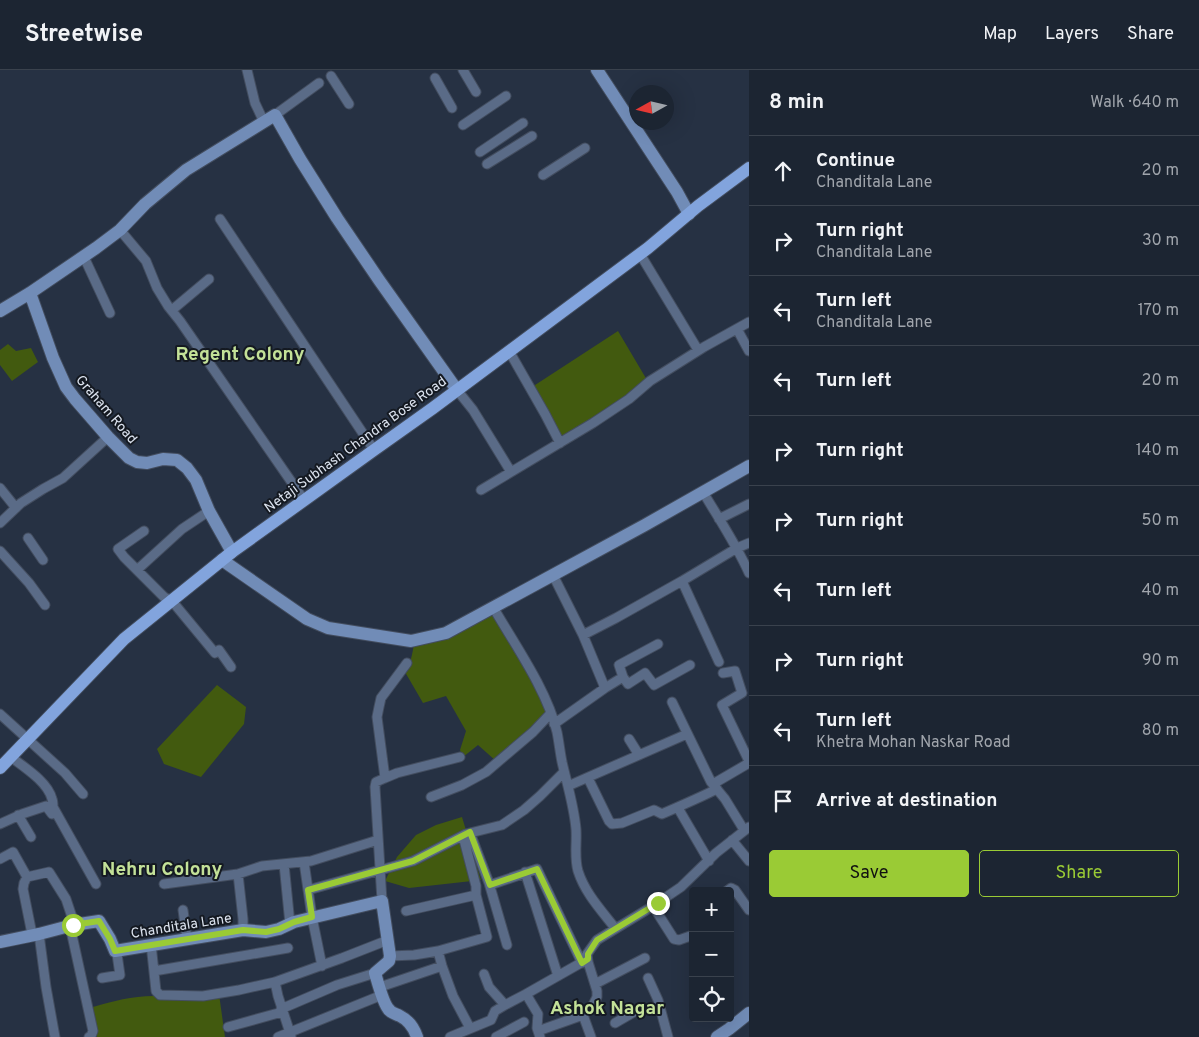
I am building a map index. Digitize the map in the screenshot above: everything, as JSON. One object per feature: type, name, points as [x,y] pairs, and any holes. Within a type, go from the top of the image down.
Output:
[{"type":"main road","name":"Netaji Subhash Chandra Bose Road","points":[[0,768],[124,639],[227,556],[433,408],[640,254],[749,168]]},
{"type":"street","points":[[247,70],[255,103],[270,118],[300,159],[379,280],[473,410],[511,472]]},
{"type":"street","points":[[463,70],[476,92]]},
{"type":"street","points":[[597,70],[677,192],[694,210]]},
{"type":"street","points":[[331,76],[349,104]]},
{"type":"street","points":[[435,78],[452,108]]},
{"type":"street","points":[[0,311],[30,293],[120,230],[145,204],[186,170],[270,118],[319,83]]},
{"type":"street","points":[[463,125],[506,96]]},
{"type":"street","points":[[480,152],[523,122]]},
{"type":"street","points":[[488,164],[532,136]]},
{"type":"street","points":[[543,175],[585,148]]},
{"type":"street","points":[[220,219],[374,450]]},
{"type":"street","points":[[120,230],[146,262],[157,288],[304,500]]},
{"type":"street","points":[[640,254],[698,350]]},
{"type":"street","points":[[84,256],[110,313]]},
{"type":"street","points":[[172,310],[209,279]]},
{"type":"street","name":"Graham Road","points":[[30,293],[53,358],[66,387],[74,399],[108,438],[129,458],[137,462],[163,459],[177,460],[187,468],[196,480],[227,556]]},
{"type":"street","points":[[481,490],[593,423],[622,404],[650,381],[698,350],[749,322]]},
{"type":"street","points":[[736,329],[749,351]]},
{"type":"street","points":[[509,351],[560,443]]},
{"type":"street","points":[[0,523],[21,503],[43,488],[63,478],[108,438]]},
{"type":"street","points":[[227,556],[307,619],[328,628],[411,641],[446,633],[749,466]]},
{"type":"street","points":[[0,488],[16,508]]},
{"type":"street","points":[[703,492],[738,548],[749,573]]},
{"type":"street","points":[[719,519],[749,504]]},
{"type":"street","points":[[137,570],[182,529],[209,511]]},
{"type":"street","points":[[144,531],[118,548],[124,557],[164,597],[172,601],[214,653],[219,650],[231,668]]},
{"type":"street","points":[[28,538],[43,560]]},
{"type":"street","points":[[583,635],[624,614],[749,543]]},
{"type":"street","points":[[0,551],[29,583],[45,605]]},
{"type":"street","points":[[553,575],[583,635],[605,688]]},
{"type":"street","points":[[682,581],[719,662]]},
{"type":"street","points":[[493,607],[537,683],[551,713],[576,830],[575,854],[578,870],[586,888],[614,928]]},
{"type":"street","points":[[658,644],[619,665],[623,677],[628,684],[645,674],[654,685],[690,665]]},
{"type":"street","points":[[385,778],[377,717],[379,707],[381,698],[408,664]]},
{"type":"street","points":[[588,778],[608,821],[612,824],[622,824],[654,810],[662,814],[678,808],[715,787],[749,762],[722,704],[742,693],[735,671],[723,673]]},
{"type":"street","points":[[554,724],[623,677]]},
{"type":"street","points":[[450,1037],[491,1020],[495,1011],[585,961],[597,940],[681,887],[746,829],[715,787],[672,702]]},
{"type":"street","points":[[431,798],[486,772],[533,732],[551,713]]},
{"type":"street","points":[[0,714],[65,773],[83,794]]},
{"type":"street","points":[[568,786],[687,734]]},
{"type":"street","points":[[629,739],[639,755]]},
{"type":"street","points":[[0,824],[18,815],[48,806],[96,886],[53,807],[52,798],[46,787],[34,774],[11,757]]},
{"type":"street","points":[[228,1027],[282,1010],[337,985],[375,973],[389,961],[390,956],[382,901],[374,787],[376,782],[397,773],[460,757]]},
{"type":"street","points":[[308,890],[413,861],[466,834],[502,825],[534,801],[564,772]]},
{"type":"street","points":[[678,808],[709,861]]},
{"type":"street","points":[[18,815],[31,837]]},
{"type":"street","points":[[466,834],[490,885],[507,945]]},
{"type":"street","points":[[390,956],[438,951],[487,937],[476,895],[466,834]]},
{"type":"street","points":[[164,884],[238,874],[262,866],[311,861],[378,840]]},
{"type":"street","points":[[732,840],[749,860]]},
{"type":"street","points":[[1,860],[13,852],[27,877]]},
{"type":"street","points":[[304,862],[322,966]]},
{"type":"street","points":[[284,864],[290,924]]},
{"type":"street","points":[[490,885],[537,869],[585,961],[595,984],[597,996],[593,1005],[583,1015],[539,1034],[538,1014],[526,994]]},
{"type":"street","points":[[27,877],[49,872],[66,899],[93,1032],[89,1037]]},
{"type":"street","points":[[525,872],[558,976]]},
{"type":"street","points":[[238,874],[243,930]]},
{"type":"street","points":[[27,877],[23,889],[35,931],[55,1037]]},
{"type":"street","points":[[734,890],[749,910]]},
{"type":"street","points":[[406,911],[476,895]]},
{"type":"street","name":"Chanditala Lane","points":[[0,942],[71,921],[99,921],[115,951],[243,930],[266,932],[312,917],[382,901]]},
{"type":"street","points":[[653,906],[674,939],[679,940],[689,936]]},
{"type":"street","points":[[183,910],[187,939]]},
{"type":"street","points":[[151,944],[156,991],[160,995],[203,996],[276,982],[388,940]]},
{"type":"street","points":[[154,971],[288,948]]},
{"type":"street","points":[[102,978],[120,975],[115,951]]},
{"type":"street","points":[[438,951],[453,996],[470,1028]]},
{"type":"street","points":[[595,984],[645,958]]},
{"type":"street","points":[[278,1037],[291,1035],[381,991],[442,966]]},
{"type":"street","points":[[375,973],[386,1007],[391,1013],[401,1016],[409,1022],[417,1037]]},
{"type":"street","points":[[484,974],[489,987],[505,1005]]},
{"type":"street","points":[[648,978],[660,1006],[668,1037]]},
{"type":"street","points":[[276,982],[278,996],[291,1035]]},
{"type":"street","points":[[615,1023],[634,1012],[660,1006]]},
{"type":"street","points":[[717,1037],[749,1013]]},
{"type":"street","points":[[583,1015],[591,1037]]},
{"type":"street","points":[[496,1037],[524,1022]]},
{"type":"green space","points":[[618,331],[647,380],[633,395],[561,438],[532,387]]},
{"type":"green space","points":[[8,344],[16,351],[31,348],[38,362],[12,381],[0,365],[0,350]]},
{"type":"green space","points":[[494,607],[535,682],[547,713],[496,761],[478,745],[463,757],[460,750],[466,731],[446,696],[423,703],[405,672],[410,662],[414,644]]},
{"type":"green space","points":[[217,685],[246,707],[244,724],[201,777],[164,764],[157,749]]},
{"type":"green space","points":[[462,817],[481,880],[409,888],[385,881],[397,857],[416,835],[436,825]]},
{"type":"green space","points":[[219,994],[225,1037],[97,1037],[93,1007],[138,997]]},
{"type":"district","name":"Regent Colony","points":[[240,353]]},
{"type":"district","name":"Nehru Colony","points":[[162,868]]},
{"type":"district","name":"Ashok Nagar","points":[[607,1007]]},
{"type":"route","points":[[73,925],[99,921],[115,951],[243,930],[266,932],[279,929],[312,917],[308,890],[413,861],[470,832],[490,885],[537,869],[582,963],[588,959],[588,954],[597,940],[658,903]]}]
